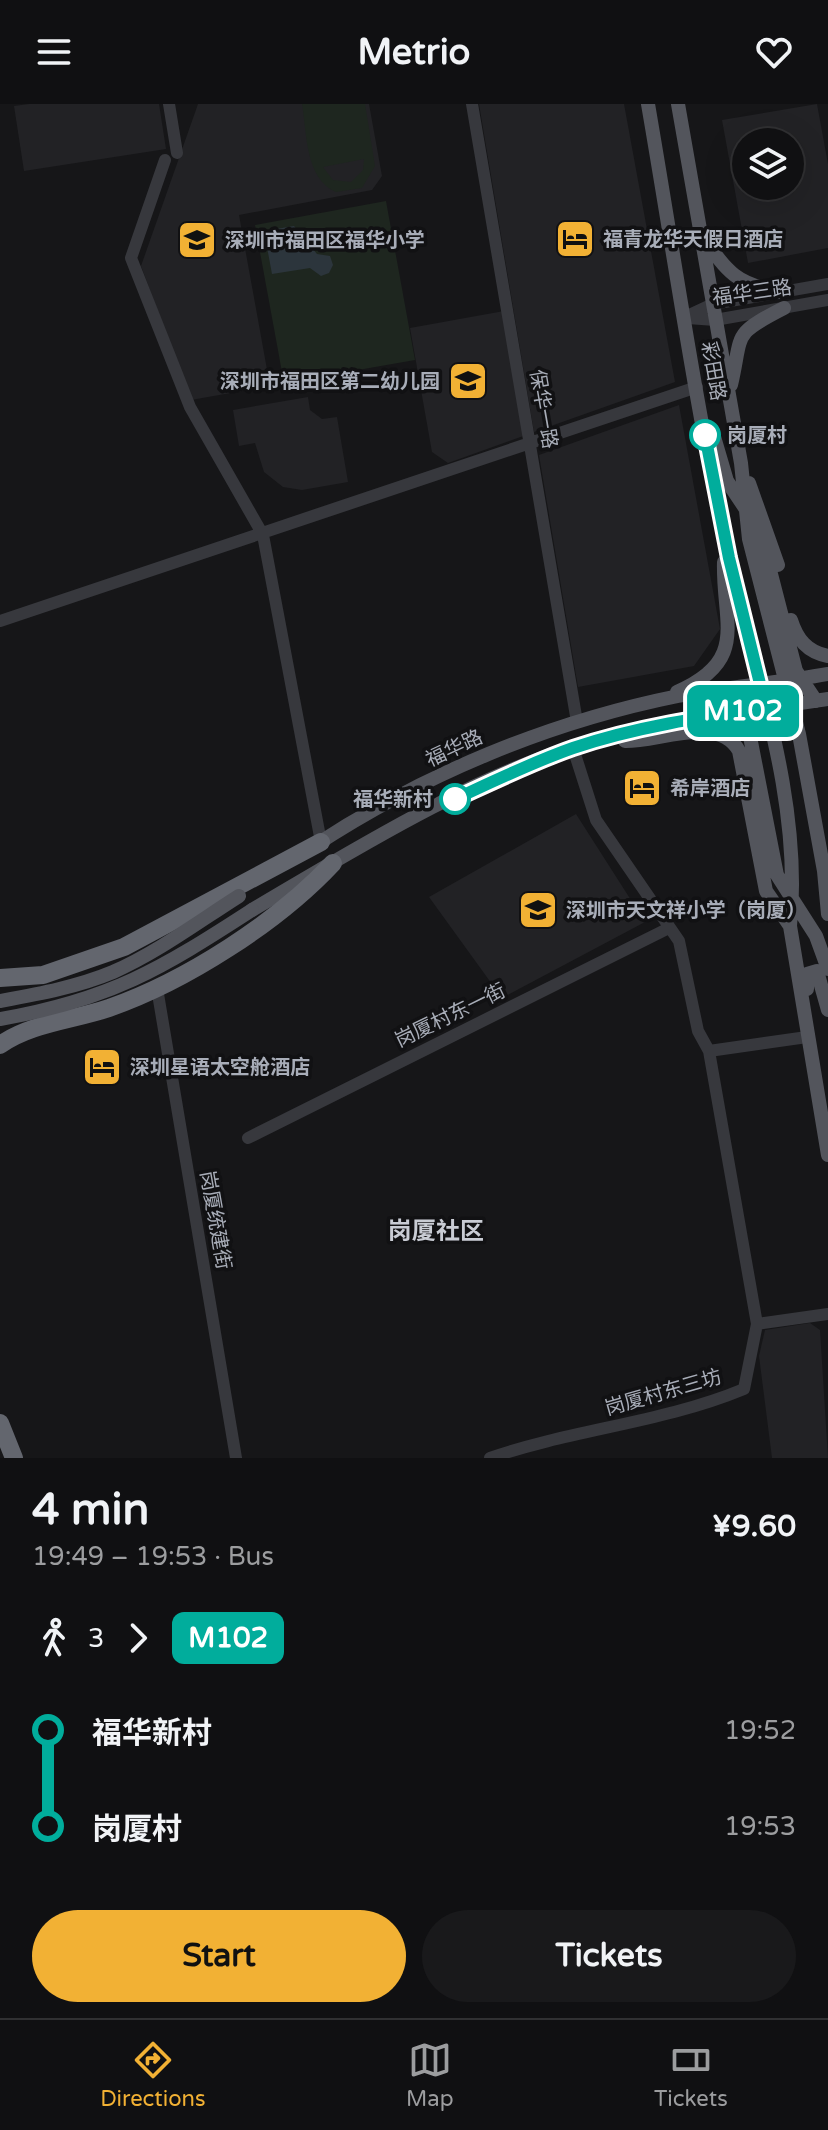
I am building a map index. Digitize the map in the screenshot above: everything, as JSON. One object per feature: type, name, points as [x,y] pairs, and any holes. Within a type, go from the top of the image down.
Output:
[{"type":"highway","points":[[0,978],[28,978],[124,947],[321,842]]},
{"type":"highway","points":[[0,1045],[157,988],[287,906],[333,863]]},
{"type":"highway","points":[[28,978],[11,993],[9,1008],[23,1026],[38,1029]]},
{"type":"highway","points":[[0,1423],[14,1458]]},
{"type":"main road","name":"彩田路","points":[[648,104],[724,537],[766,708],[793,865],[790,926],[828,1155]]},
{"type":"main road","name":"彩田路","points":[[678,104],[761,595],[791,680],[790,704],[824,871],[828,914]]},
{"type":"main road","points":[[701,234],[734,278],[757,288],[780,292]]},
{"type":"main road","points":[[729,397],[740,339],[752,325],[784,308]]},
{"type":"main road","points":[[700,404],[712,429],[727,481],[746,506]]},
{"type":"main road","points":[[741,463],[774,545],[796,635],[812,651],[828,656]]},
{"type":"main road","points":[[656,701],[704,676],[723,653],[730,627],[723,579],[724,537]]},
{"type":"main road","name":"福华路","points":[[0,1001],[76,985],[114,971],[152,952],[321,842],[442,775],[540,732],[656,701],[828,674]]},
{"type":"main road","points":[[791,680],[822,700]]},
{"type":"main road","points":[[719,690],[735,698],[745,711],[777,875],[816,936],[828,969]]},
{"type":"main road","points":[[0,1019],[66,1006],[120,988],[172,962],[333,863],[467,793],[573,748],[745,711],[822,700]]},
{"type":"main road","name":"彩田路","points":[[605,740],[641,741],[705,731],[729,738],[742,758],[766,891],[790,926]]},
{"type":"main road","points":[[804,1008],[806,979],[812,970],[820,974],[828,1010]]},
{"type":"street","points":[[169,104],[177,153]]},
{"type":"street","name":"保华一路","points":[[472,104],[577,722]]},
{"type":"street","points":[[165,160],[131,258],[190,407],[263,535],[321,842]]},
{"type":"street","name":"福华三路","points":[[685,317],[713,304],[828,284]]},
{"type":"street","name":"福华三路","points":[[685,317],[715,320],[828,300]]},
{"type":"street","points":[[0,621],[697,387]]},
{"type":"street","points":[[573,748],[596,820],[679,941],[698,1031],[709,1051],[757,1324],[828,1314]]},
{"type":"street","name":"岗厦村东一街","points":[[248,1138],[669,928]]},
{"type":"street","name":"岗厦统建街","points":[[157,988],[236,1458]]},
{"type":"street","points":[[709,1051],[807,1037]]},
{"type":"street","name":"岗厦村东三坊","points":[[490,1458],[528,1445],[703,1406],[744,1389],[757,1324]]},
{"type":"shaded area","points":[[159,104],[166,149],[24,171],[14,106]]},
{"type":"shaded area","name":"深圳市福田区福华小学","points":[[198,104],[369,104],[382,176],[372,190],[239,215],[270,386],[191,400],[141,266]]},
{"type":"shaded area","points":[[302,104],[365,104],[375,166],[362,188],[336,192],[318,177],[309,154]],"holes":[[[364,159],[363,170],[351,182],[333,180],[323,167]]]},
{"type":"shaded area","points":[[479,104],[624,104],[675,382],[534,432]]},
{"type":"shaded area","points":[[817,104],[828,164],[828,248],[748,263],[737,200],[804,200],[804,128],[732,128],[732,175],[722,120]]},
{"type":"shaded area","points":[[386,201],[415,360],[284,383],[255,225]]},
{"type":"shaded area","points":[[294,226],[317,254],[330,256],[333,265],[329,273],[321,276],[310,268],[272,274],[264,231]]},
{"type":"shaded area","name":"深圳市福田区第二幼儿园","points":[[504,311],[526,435],[448,463],[432,452],[410,328]]},
{"type":"shaded area","points":[[308,397],[310,410],[322,419],[337,417],[348,482],[302,490],[283,487],[264,472],[255,443],[239,446],[233,410]]},
{"type":"shaded area","points":[[679,405],[720,629],[694,666],[578,687],[539,455]]},
{"type":"shaded area","name":"深圳市天文祥小学（岗厦）","points":[[576,814],[645,922],[502,998],[429,897]]},
{"type":"shaded area","points":[[810,1323],[820,1330],[828,1458],[772,1458],[759,1356],[765,1330]]},
{"type":"bus line","name":"M102","points":[[455,799],[530,764],[589,743],[715,714],[766,708],[729,558],[705,435]]},
{"type":"place","name":"福青龙华天假日酒店","points":[[575,239]]},
{"type":"place","name":"深圳市福田区福华小学","points":[[197,240]]},
{"type":"place","name":"深圳市福田区第二幼儿园","points":[[468,381]]},
{"type":"place","name":"岗厦村","points":[[705,435]]},
{"type":"place","name":"希岸酒店","points":[[642,788]]},
{"type":"place","name":"福华新村","points":[[455,799]]},
{"type":"place","name":"深圳市天文祥小学（岗厦）","points":[[538,910]]},
{"type":"place","name":"深圳星语太空舱酒店","points":[[102,1067]]},
{"type":"district","name":"岗厦社区","points":[[436,1231]]}]
